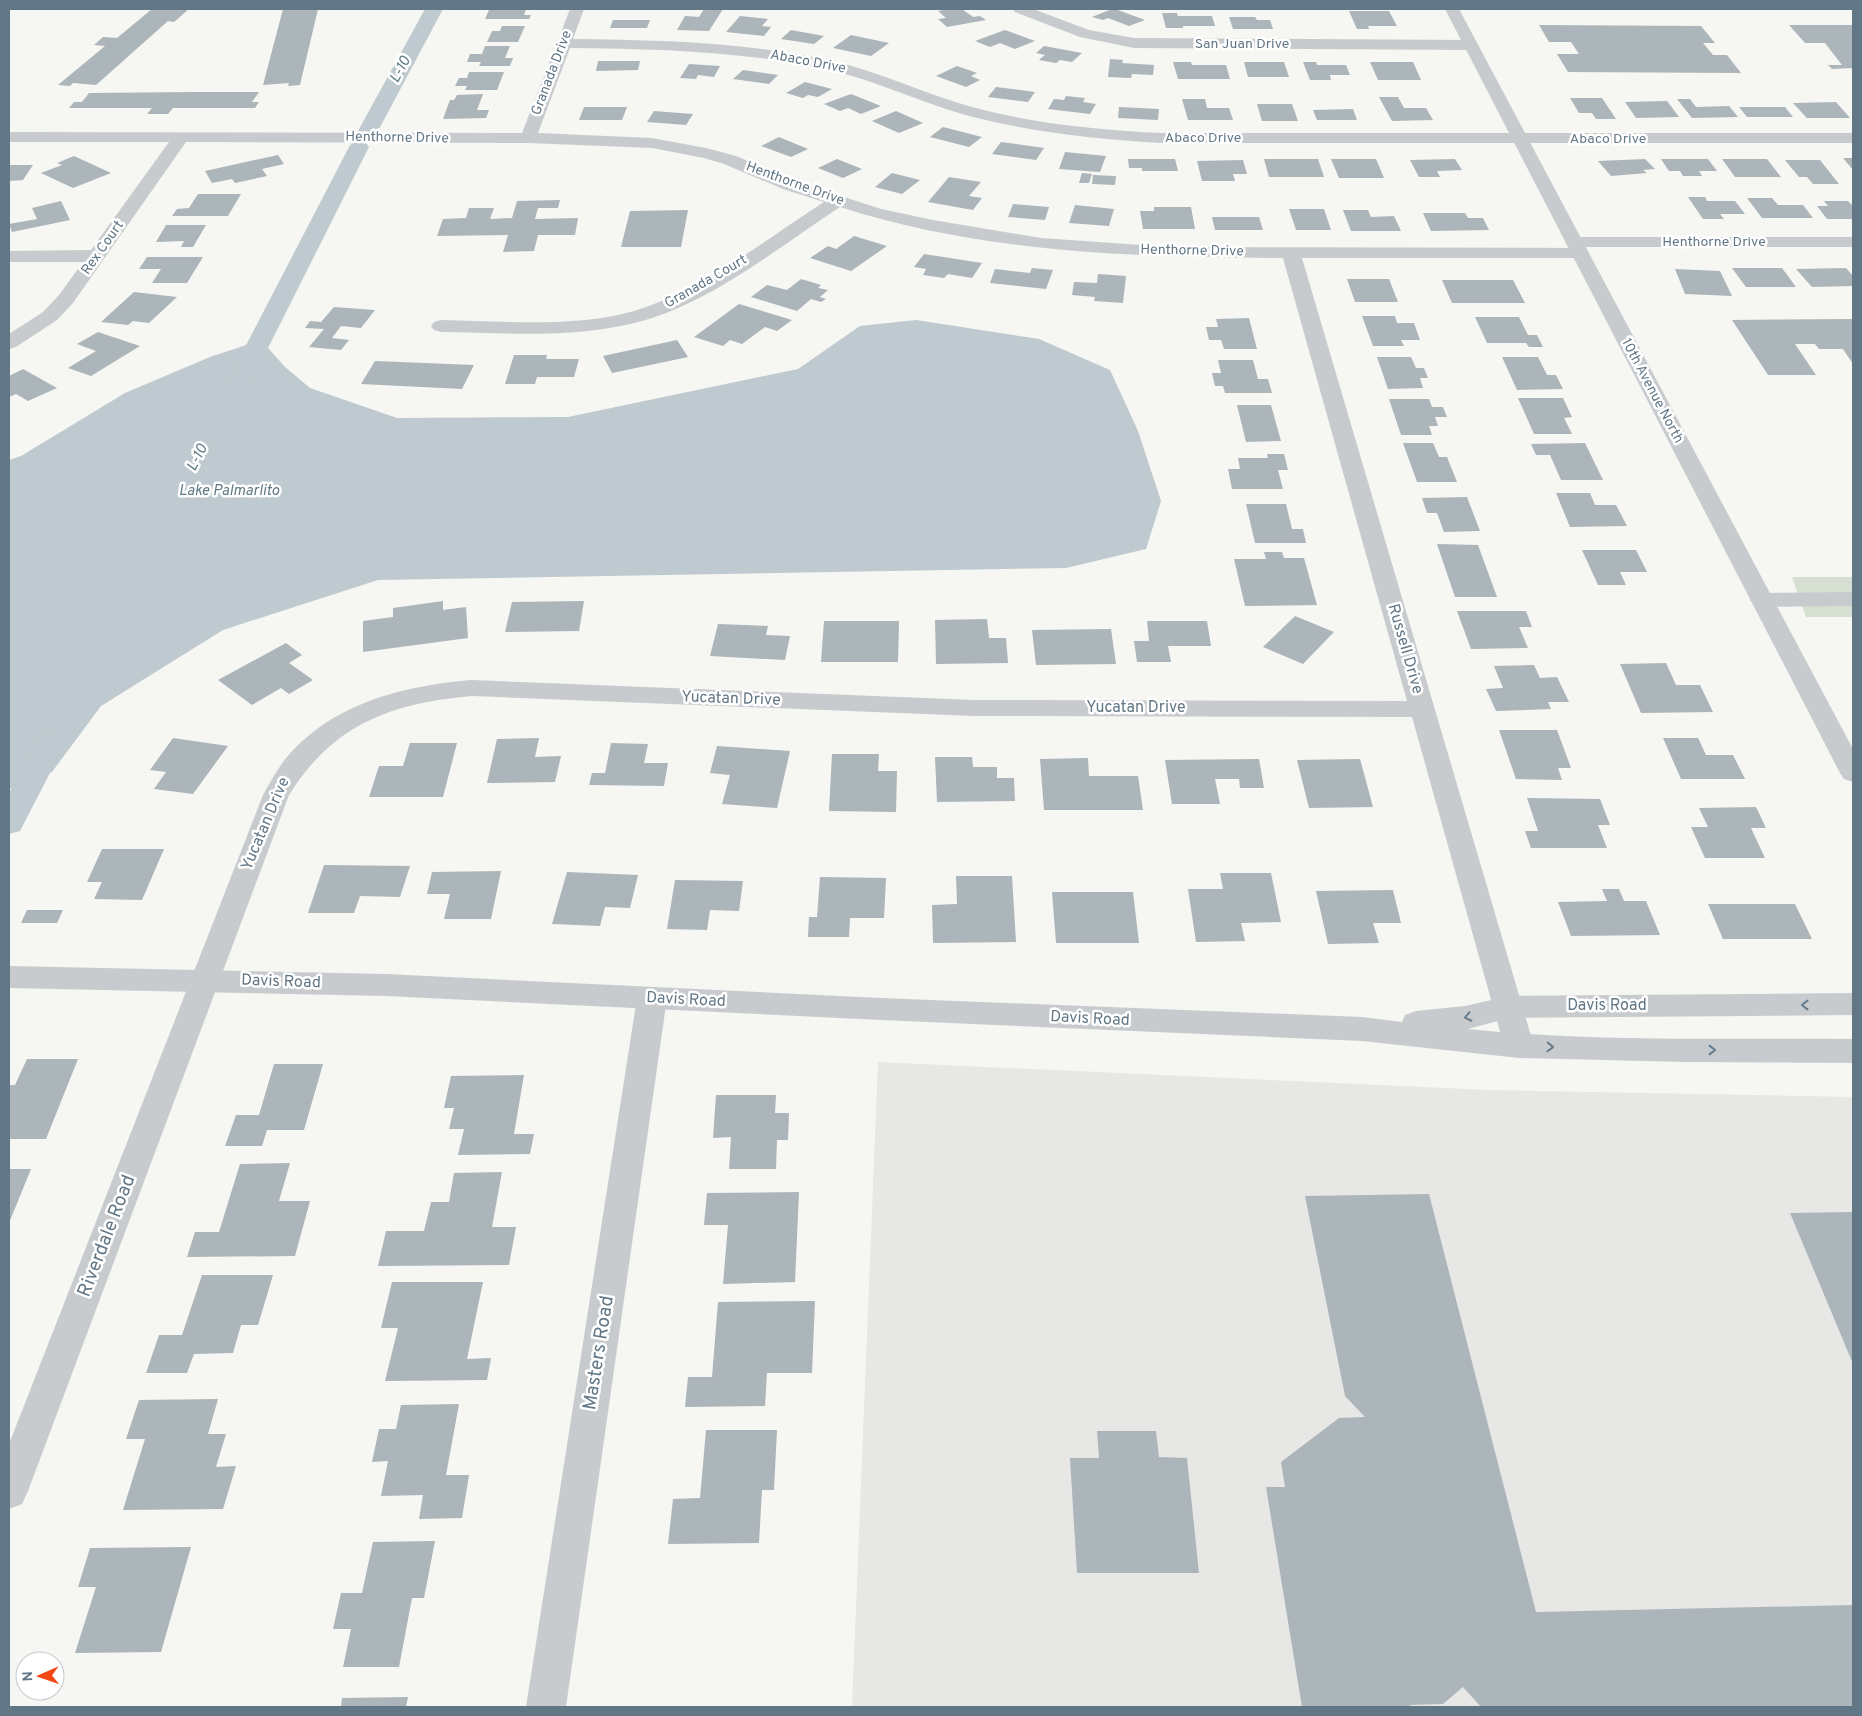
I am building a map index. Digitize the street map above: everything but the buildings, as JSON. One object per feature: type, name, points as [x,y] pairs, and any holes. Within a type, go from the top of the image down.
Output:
[{"type":"street","name":"Granada Drive","points":[[528,138],[577,9]]},
{"type":"street","name":"San Juan Drive","points":[[1020,9],[1085,34],[1134,43],[1469,45]]},
{"type":"street","name":"10th Avenue North","points":[[1452,9],[1469,45],[1853,773]]},
{"type":"street","name":"Abaco Drive","points":[[563,44],[682,45],[765,53],[807,60],[860,73],[965,109],[1003,119],[1100,134],[1163,138],[1853,138]]},
{"type":"street","name":"Henthorne Drive","points":[[9,137],[528,138],[622,141],[680,147],[730,160],[789,185],[837,201],[933,225],[1041,243],[1170,252],[1577,248],[1853,242]]},
{"type":"street","name":"Rex Court","points":[[9,343],[50,316],[66,299],[181,137]]},
{"type":"street","name":"Granada Court","points":[[441,326],[557,325],[599,322],[634,316],[658,309],[713,280],[837,201]]},
{"type":"street","name":"Russell Drive","points":[[1291,252],[1519,1046]]},
{"type":"street","points":[[9,256],[98,256]]},
{"type":"street","points":[[1762,600],[1853,599]]},
{"type":"street","name":"Yucatan Drive","points":[[205,980],[276,795],[293,765],[319,739],[335,728],[371,709],[410,696],[452,689],[472,688],[974,708],[1423,708]]},
{"type":"street","name":"Davis Road","points":[[9,977],[386,985],[1212,1024],[1362,1029],[1519,1046],[1684,1050],[1853,1051]]},
{"type":"street","name":"Riverdale Road","points":[[9,1492],[205,980]]},
{"type":"street","name":"Masters Road","points":[[546,1707],[652,998]]},
{"type":"street","name":"Davis Road","points":[[1362,1029],[1465,1018],[1509,1007],[1853,1004]]},
{"type":"shaded area","points":[[1792,577],[1853,577],[1853,617],[1806,617]]},
{"type":"shaded area","points":[[878,1062],[1489,1090],[1853,1097],[1853,1707],[852,1707]]},
{"type":"water","name":"Lake Palmarlito","points":[[916,320],[1039,339],[1110,370],[1138,431],[1161,501],[1146,549],[1066,568],[378,580],[223,630],[101,706],[52,772],[9,789],[9,460],[21,456],[125,393],[210,357],[261,340],[285,367],[310,388],[397,418],[568,417],[798,369],[860,326]]},
{"type":"waterway","name":"L-10","points":[[368,131],[434,9]]},
{"type":"waterway","name":"L-10","points":[[240,380],[359,147]]},
{"type":"waterway","name":"L-10","points":[[9,823],[51,742]]}]
